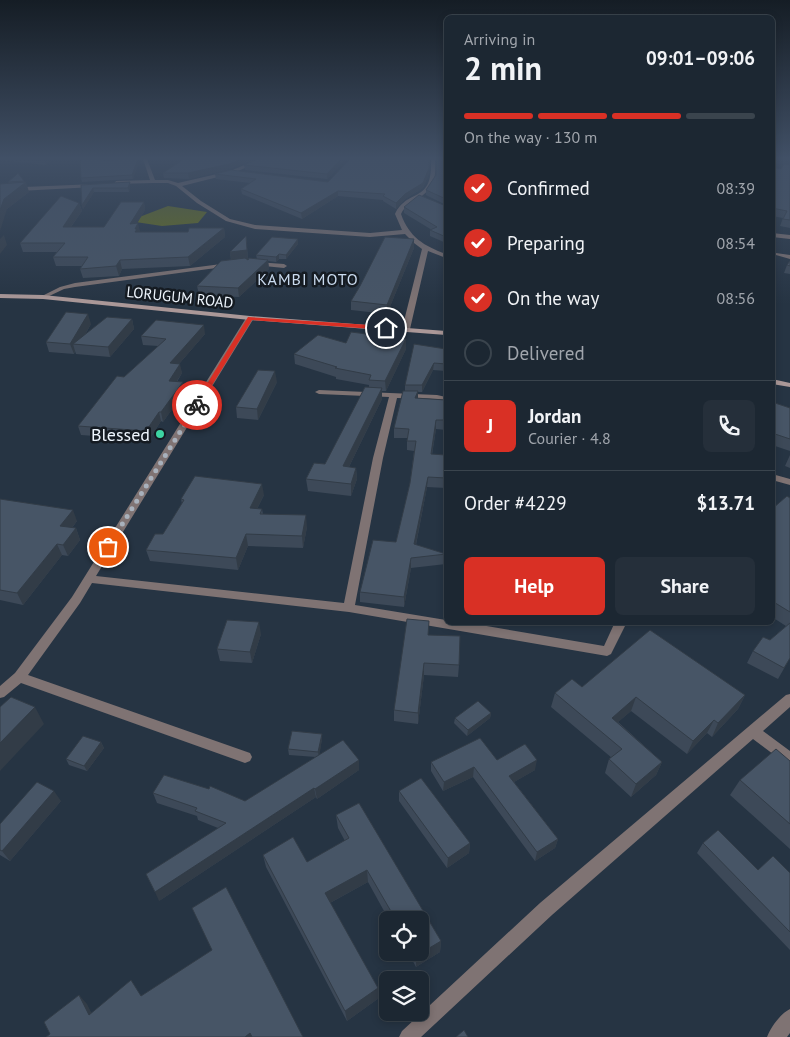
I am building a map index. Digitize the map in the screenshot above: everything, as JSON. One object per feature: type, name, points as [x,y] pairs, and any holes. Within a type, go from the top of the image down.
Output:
[{"type":"main road","name":"LORUGUM ROAD","points":[[0,296],[43,298],[250,318],[444,333]]},
{"type":"main road","points":[[775,381],[790,385]]},
{"type":"street","points":[[208,207],[228,220],[279,230],[370,235],[404,232]]},
{"type":"street","points":[[403,207],[398,211],[404,232],[425,249],[444,255]]},
{"type":"street","points":[[775,236],[790,238]]},
{"type":"street","points":[[406,329],[425,249]]},
{"type":"street","points":[[778,254],[790,257]]},
{"type":"street","points":[[246,263],[284,266]]},
{"type":"street","points":[[43,298],[62,288],[75,285],[238,264]]},
{"type":"street","points":[[0,693],[19,676],[76,600],[250,318]]},
{"type":"street","points":[[319,392],[444,399]]},
{"type":"street","points":[[349,608],[378,458],[394,395]]},
{"type":"street","points":[[775,478],[790,482]]},
{"type":"street","points":[[89,579],[349,608],[444,624]]},
{"type":"street","points":[[451,625],[607,651],[620,625]]},
{"type":"street","points":[[19,676],[245,757]]},
{"type":"street","points":[[408,1037],[546,909],[790,699]]},
{"type":"street","points":[[753,731],[790,759]]},
{"type":"street","points":[[776,1037],[790,1018]]},
{"type":"green space","points":[[164,207],[207,212],[198,223],[162,226],[129,221]]},
{"type":"building","points":[[51,207],[76,207],[63,227],[104,227],[117,207],[141,207],[130,224],[138,223],[135,232],[188,232],[189,228],[224,228],[188,257],[120,260],[116,266],[80,269],[88,257],[53,257],[65,243],[20,243]]},
{"type":"building","points":[[287,207],[310,207],[301,213]]},
{"type":"building","points":[[405,207],[444,207],[444,236],[430,230],[437,227]]},
{"type":"building","points":[[775,207],[790,207],[790,220],[783,219],[787,211]]},
{"type":"building","points":[[246,236],[247,250],[230,252]]},
{"type":"building","points":[[272,237],[298,239],[286,255],[279,254],[276,257],[256,255]]},
{"type":"building","points":[[385,237],[414,239],[387,305],[351,301],[360,286]]},
{"type":"building","points":[[245,258],[248,260],[249,258],[268,260],[238,288],[197,286],[221,261]]},
{"type":"building","points":[[66,312],[88,314],[70,344],[46,342]]},
{"type":"building","points":[[107,317],[132,319],[108,347],[73,344]]},
{"type":"building","points":[[156,320],[204,325],[170,363],[180,364],[169,381],[183,382],[161,412],[159,412],[146,431],[78,426],[117,376],[124,377],[166,339],[141,336]]},
{"type":"building","points":[[351,332],[406,339],[385,381],[369,380],[371,375],[335,368],[337,367],[294,354],[318,335],[346,343]]},
{"type":"building","points":[[414,344],[444,349],[444,364],[434,363],[422,385],[405,385]]},
{"type":"building","points":[[258,370],[275,371],[257,409],[236,407]]},
{"type":"building","points":[[365,387],[382,388],[343,466],[356,468],[351,484],[306,479],[314,463],[325,464]]},
{"type":"building","points":[[403,391],[418,391],[415,398],[444,400],[444,420],[436,420],[431,454],[444,455],[444,478],[428,477],[414,544],[444,554],[411,558],[404,597],[360,592],[373,540],[396,542],[410,483],[416,441],[407,441],[409,429],[394,428]]},
{"type":"building","points":[[775,403],[790,408],[790,439],[775,434]]},
{"type":"building","points":[[195,476],[262,484],[250,508],[262,509],[260,514],[306,515],[302,536],[246,534],[236,558],[146,550],[155,534],[163,534],[184,500],[181,499]]},
{"type":"building","points":[[787,496],[790,498],[790,612],[775,603],[775,506]]},
{"type":"building","points":[[0,499],[73,510],[60,526],[76,528],[63,545],[57,544],[17,593],[0,590]]},
{"type":"building","points":[[407,619],[429,621],[428,635],[460,636],[459,665],[424,663],[418,713],[394,710]]},
{"type":"building","points":[[227,620],[259,622],[250,652],[217,649]]},
{"type":"building","points":[[790,623],[790,658],[784,668],[753,651],[763,637],[770,640]]},
{"type":"building","points":[[650,630],[745,695],[718,723],[714,720],[693,741],[636,697],[612,718],[662,762],[636,784],[609,759],[622,749],[555,693],[572,679],[582,687]]},
{"type":"building","points":[[11,697],[35,707],[0,743],[0,707]]},
{"type":"building","points":[[478,701],[491,713],[468,730],[455,718]]},
{"type":"building","points":[[292,731],[322,734],[318,752],[288,749]]},
{"type":"building","points":[[83,736],[101,742],[84,766],[66,759]]},
{"type":"building","points":[[480,738],[497,760],[525,744],[537,760],[509,776],[558,839],[537,852],[474,767],[444,782],[431,762]]},
{"type":"building","points":[[343,740],[359,760],[155,892],[146,874],[226,823],[195,811],[197,808],[153,793],[164,775],[209,789],[210,786],[245,801]]},
{"type":"building","points":[[776,749],[790,761],[790,824],[740,780]]},
{"type":"building","points":[[421,778],[470,843],[448,858],[399,791]]},
{"type":"building","points":[[37,782],[54,791],[2,851],[0,850],[0,824]]},
{"type":"building","points":[[359,803],[423,911],[391,911],[367,870],[325,893],[378,988],[345,1011],[263,855],[293,837],[307,862],[349,838],[336,815]]},
{"type":"building","points":[[718,830],[758,870],[773,856],[790,873],[790,932],[703,843]]},
{"type":"building","points":[[226,887],[303,1037],[252,1037],[250,1033],[245,1037],[46,1037],[50,1034],[44,1022],[79,995],[89,1015],[131,980],[141,996],[212,950],[192,908]]},
{"type":"building","points":[[429,921],[441,941],[429,948]]},
{"type":"building","points":[[464,1030],[468,1037],[456,1037]]},
{"type":"way so far","points":[[108,547],[197,405]]},
{"type":"place","name":"Blessed","points":[[160,434]]},
{"type":"district","name":"KAMBI MOTO","points":[[308,279]]},
{"type":"route","points":[[197,405],[250,318],[386,328]]}]
